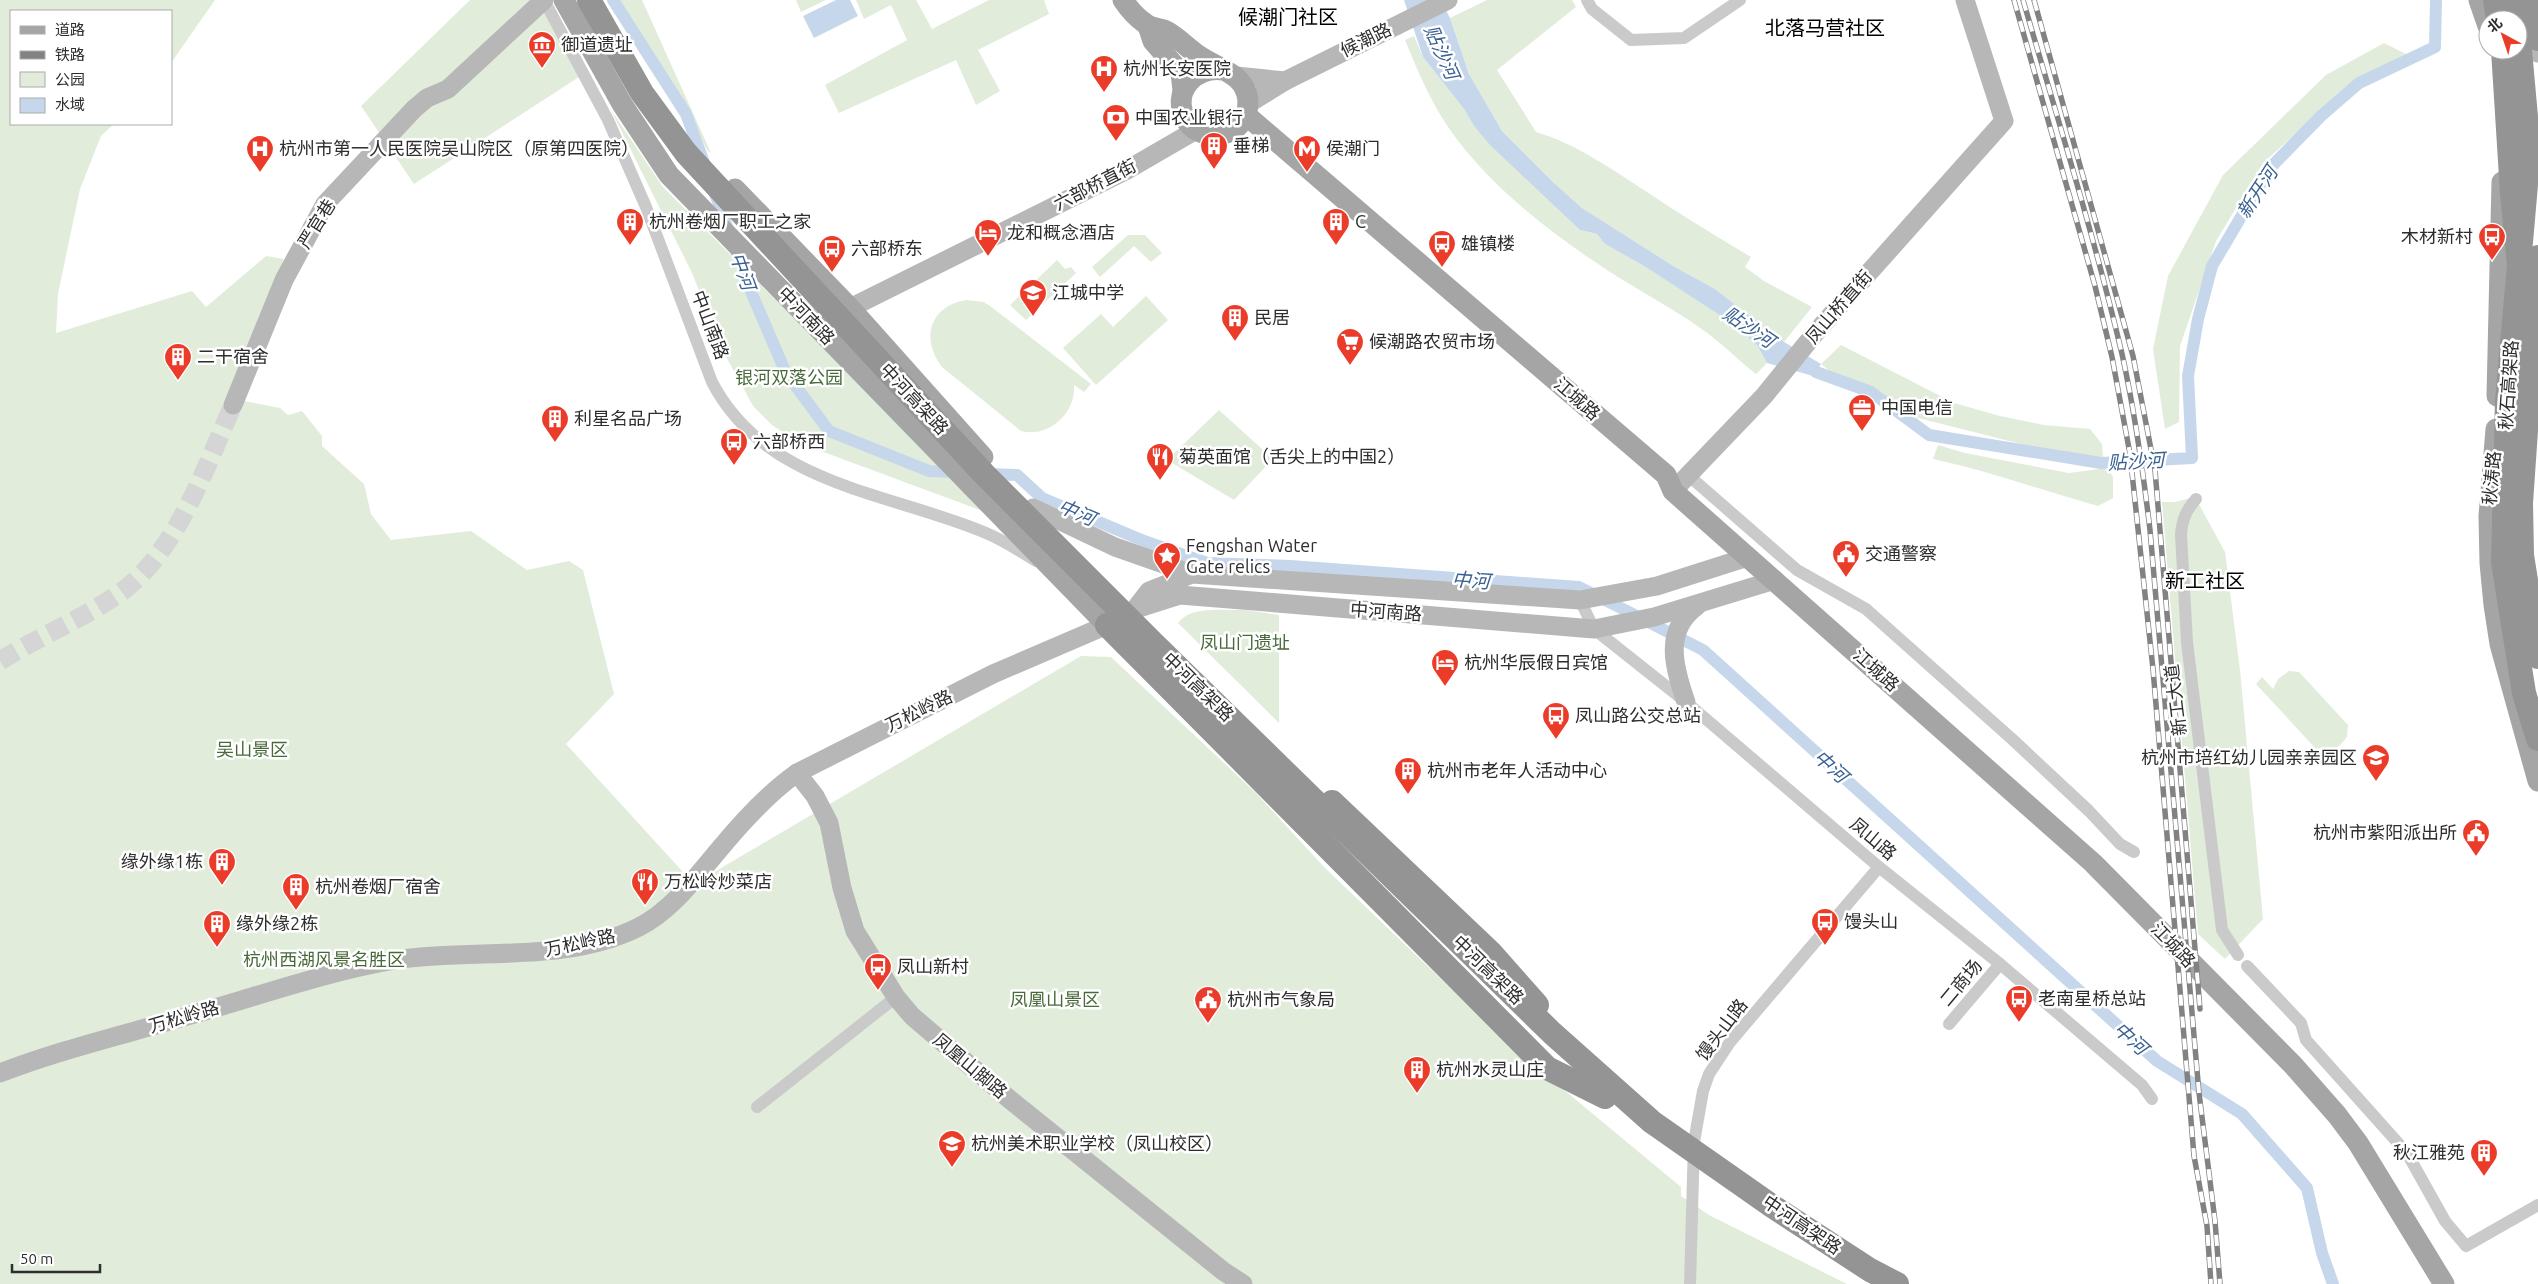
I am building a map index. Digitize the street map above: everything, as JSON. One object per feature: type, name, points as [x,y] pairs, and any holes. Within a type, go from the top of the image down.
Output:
[{"type":"highway","name":"中河高架路","points":[[574,0],[630,99],[676,167],[867,367],[1146,648],[1554,1053],[1643,1130],[1732,1197],[1866,1284]]},
{"type":"highway","name":"中河高架路","points":[[589,0],[642,94],[686,153],[984,474],[1174,664],[1552,1033],[1652,1122],[1772,1206],[1870,1270],[1897,1284]]},
{"type":"highway","points":[[2532,0],[2538,38]]},
{"type":"highway","points":[[2504,60],[2512,193],[2528,261]]},
{"type":"highway","name":"秋石高架路","points":[[2521,60],[2529,150],[2528,261],[2521,503],[2522,555],[2538,658]]},
{"type":"highway","name":"秋石高架路","points":[[2528,261],[2507,400],[2503,562],[2524,693],[2538,739]]},
{"type":"highway","points":[[2538,392],[2532,462],[2532,514],[2538,572]]},
{"type":"highway","points":[[1135,609],[1490,953],[1571,1042],[1585,1062]]},
{"type":"highway","points":[[1107,625],[1547,1068],[1605,1097]]},
{"type":"main road","name":"中河南路","points":[[549,0],[669,175],[1107,625]]},
{"type":"main road","name":"中河南路","points":[[598,0],[648,88],[690,142],[854,306],[998,473],[1135,609]]},
{"type":"main road","points":[[1122,0],[1148,26],[1154,41],[1181,73],[1183,112],[1188,122],[1196,130],[1212,135],[1229,132],[1239,125],[1247,110]]},
{"type":"main road","points":[[1148,26],[1165,31],[1200,57],[1230,73]]},
{"type":"main road","name":"秋涛路","points":[[2497,60],[2504,99],[2497,425],[2489,516],[2490,562],[2500,644],[2538,781]]},
{"type":"main road","points":[[1183,90],[1195,75],[1204,70],[1230,73]]},
{"type":"main road","name":"江城路","points":[[1230,73],[1247,93],[1247,110],[1666,475],[1673,491],[2093,863],[2293,1065],[2332,1109],[2358,1143],[2444,1284]]},
{"type":"street","name":"严官巷","points":[[233,405],[284,280],[325,204],[414,109],[427,98],[448,89],[549,0]]},
{"type":"street","name":"中山南路","points":[[549,0],[608,120],[646,207],[712,382],[720,397],[742,426],[774,453],[797,464],[883,500],[986,533],[1055,571]]},
{"type":"street","name":"候潮路","points":[[1247,110],[1285,80],[1448,0]]},
{"type":"street","points":[[1587,0],[1592,9],[1631,40],[1684,38],[1740,0]]},
{"type":"street","name":"凤山桥直街","points":[[1673,491],[1764,396],[1804,346],[2004,121],[1964,0]]},
{"type":"street","points":[[1230,73],[1285,80]]},
{"type":"street","name":"六部桥直街","points":[[854,306],[1127,170],[1196,130]]},
{"type":"street","points":[[1688,474],[1797,570],[1872,614],[2012,739],[2089,811],[2120,844],[2134,852]]},
{"type":"street","name":"新工大道","points":[[2196,499],[2188,508],[2182,521],[2180,535],[2187,642],[2222,930],[2238,955]]},
{"type":"street","name":"中河南路","points":[[1033,508],[1115,547],[1192,574],[1584,599],[1657,586],[1748,557]]},
{"type":"street","points":[[1135,609],[1149,592],[1192,574]]},
{"type":"street","name":"中河南路","points":[[1135,609],[1180,595],[1594,629],[1654,618],[1775,580]]},
{"type":"street","name":"凤山路","points":[[1584,599],[1594,629],[1686,702],[1879,867],[2000,964],[2142,1085],[2152,1099]]},
{"type":"street","points":[[1686,702],[1676,673],[1675,648],[1677,627],[1686,614],[1702,602]]},
{"type":"street","name":"万松岭路","points":[[0,1073],[306,980],[363,966],[425,956],[558,950],[593,944],[619,936],[640,926],[672,903],[770,795],[797,773],[993,674],[1107,625],[1135,609]]},
{"type":"street","name":"凤凰山脚路","points":[[797,773],[815,796],[830,823],[842,888],[855,931],[896,997],[915,1020],[1008,1098],[1223,1271],[1243,1284]]},
{"type":"street","name":"馒头山路","points":[[1690,1284],[1694,1142],[1703,1091],[1709,1074],[1730,1042],[1879,867]]},
{"type":"street","name":"二商场","points":[[1949,1024],[2000,964]]},
{"type":"street","points":[[2247,966],[2301,1023],[2306,1040],[2407,1153],[2444,1221],[2466,1246],[2538,1205]]},
{"type":"street","points":[[758,1107],[896,997]]},
{"type":"green space","name":"凤凰山景区","points":[[0,0],[215,0],[172,62],[172,10],[10,10],[10,125],[113,125],[101,136],[80,189],[58,294],[56,333],[192,291],[206,307],[266,256],[284,259],[244,401],[280,408],[288,415],[302,411],[322,436],[322,446],[364,484],[371,514],[391,540],[471,531],[527,570],[569,561],[583,570],[614,694],[566,744],[694,884],[1081,656],[1111,657],[1256,793],[1325,868],[1511,1046],[1681,1187],[1681,1196],[1709,1215],[1847,1284],[0,1284]]},
{"type":"green space","points":[[470,0],[545,0],[582,75],[414,184],[361,106]]},
{"type":"green space","points":[[618,0],[642,0],[711,153],[707,150],[673,83]]},
{"type":"green space","points":[[796,0],[826,0],[801,12]]},
{"type":"green space","points":[[856,0],[916,0],[932,29],[989,0],[1044,0],[1049,14],[978,50],[1000,91],[976,105],[956,60],[839,113],[825,85],[907,40],[891,5],[864,19]]},
{"type":"green space","points":[[1487,0],[1572,0],[1576,7],[1497,70],[1536,132],[1580,150],[1751,257],[1745,267],[1764,281],[1812,307],[1784,342],[1715,289],[1675,267],[1582,208],[1502,131],[1469,74],[1450,18]]},
{"type":"green space","points":[[1414,36],[1423,57],[1464,109],[1474,126],[1580,230],[1597,234],[1605,244],[1644,266],[1724,318],[1757,345],[1767,363],[1756,374],[1710,335],[1586,256],[1545,226],[1506,193],[1471,157],[1440,115],[1421,78],[1405,40]]},
{"type":"green space","points":[[2384,43],[2406,54],[2353,82],[2263,163],[2216,241],[2180,346],[2179,422],[2165,429],[2153,349],[2168,276],[2223,175],[2326,75]]},
{"type":"green space","name":"银河双落公园","points":[[611,110],[663,187],[988,513],[802,444],[772,425],[753,406],[724,353],[692,273]]},
{"type":"green space","points":[[1128,235],[1145,235],[1162,253],[1151,262],[1134,246],[1100,277],[1092,267]]},
{"type":"green space","points":[[1057,260],[1065,269],[1071,267],[1076,273],[1026,320],[1010,305]]},
{"type":"green space","points":[[1146,296],[1168,320],[1096,385],[1063,348],[1101,314],[1113,327]]},
{"type":"green space","points":[[967,300],[984,302],[1091,384],[1084,392],[1074,385],[1070,405],[1058,422],[1041,431],[1021,431],[942,367],[931,345],[932,325],[944,309],[954,303]]},
{"type":"green space","points":[[1841,345],[1954,403],[2000,416],[2044,425],[2090,429],[2102,444],[2103,459],[2033,447],[1914,417],[1871,388],[1835,375],[1821,364]]},
{"type":"green space","points":[[1219,410],[1273,459],[1234,500],[1167,460]]},
{"type":"green space","points":[[1938,445],[1965,453],[2069,473],[2107,468],[2113,477],[2113,498],[2098,506],[1975,469],[1933,459]]},
{"type":"green space","points":[[2195,497],[2225,552],[2240,670],[2263,919],[2225,959],[2198,934],[2162,502],[2175,502]]},
{"type":"green space","name":"凤山门遗址","points":[[1245,610],[1279,615],[1279,723],[1178,623],[1184,617],[1200,611]]},
{"type":"green space","points":[[2289,671],[2299,672],[2348,725],[2347,737],[2331,752],[2318,751],[2256,684],[2262,677],[2273,689],[2278,679]]},
{"type":"water","points":[[836,0],[850,0],[858,16],[814,38],[803,16]]},
{"type":"water","name":"贴沙河","points":[[1404,0],[1441,0],[1450,18],[1469,74],[1502,131],[1553,182],[1582,208],[1675,267],[1715,289],[1784,342],[1821,364],[1813,376],[1767,363],[1757,345],[1724,318],[1644,266],[1605,244],[1597,234],[1580,230],[1490,145],[1474,126],[1464,109],[1423,57]]},
{"type":"waterway","name":"中河","points":[[613,0],[686,114],[705,165]]},
{"type":"waterway","name":"新开河","points":[[1803,362],[1816,372],[1871,392],[1929,435],[2101,463],[2192,458],[2188,376],[2198,319],[2212,266],[2270,168],[2321,116],[2359,83],[2435,47],[2436,0]]},
{"type":"waterway","name":"中河","points":[[714,191],[752,294],[786,373],[829,431],[929,471],[958,472]]},
{"type":"waterway","name":"中河","points":[[986,474],[1017,475],[1042,498],[1144,541],[1207,563],[1290,566],[1579,587],[1703,650],[2157,1061],[2242,1114],[2307,1188],[2322,1253],[2333,1284]]},
{"type":"tunnel","points":[[0,661],[103,604],[138,578],[156,557],[187,509],[233,405]]},
{"type":"railway","points":[[2014,0],[2095,286],[2112,357],[2130,454],[2153,669],[2194,1156],[2207,1226],[2211,1284]]},
{"type":"railway","points":[[2023,0],[2100,265],[2122,354],[2138,442],[2150,530],[2199,1093],[2215,1221],[2220,1284]]},
{"type":"railway","points":[[2034,0],[2133,356],[2155,470],[2200,1009]]},
{"type":"place","name":"御道遗址","points":[[542,69]]},
{"type":"place","name":"杭州长安医院","points":[[1104,93]]},
{"type":"place","name":"中国农业银行","points":[[1116,142]]},
{"type":"place","name":"垂梯","points":[[1214,170]]},
{"type":"place","name":"杭州市第一人民医院吴山院区（原第四医院）","points":[[260,173]]},
{"type":"place","name":"侯潮门","points":[[1307,173]]},
{"type":"place","name":"杭州卷烟厂职工之家","points":[[630,246]]},
{"type":"place","name":"C","points":[[1336,246]]},
{"type":"place","name":"龙和概念酒店","points":[[988,257]]},
{"type":"place","name":"木材新村","points":[[2492,261]]},
{"type":"place","name":"雄镇楼","points":[[1442,268]]},
{"type":"place","name":"六部桥东","points":[[832,273]]},
{"type":"place","name":"江城中学","points":[[1033,317]]},
{"type":"place","name":"民居","points":[[1235,342]]},
{"type":"place","name":"候潮路农贸市场","points":[[1350,366]]},
{"type":"place","name":"二干宿舍","points":[[178,381]]},
{"type":"place","name":"中国电信","points":[[1862,432]]},
{"type":"place","name":"利星名品广场","points":[[555,443]]},
{"type":"place","name":"六部桥西","points":[[734,466]]},
{"type":"place","name":"菊英面馆（舌尖上的中国2）","points":[[1160,481]]},
{"type":"place","name":"交通警察","points":[[1846,578]]},
{"type":"place","name":"Fengshan Water Gate relics","points":[[1167,580]]},
{"type":"place","name":"杭州华辰假日宾馆","points":[[1445,687]]},
{"type":"place","name":"凤山路公交总站","points":[[1556,740]]},
{"type":"place","name":"杭州市培红幼儿园亲亲园区","points":[[2376,782]]},
{"type":"place","name":"杭州市老年人活动中心","points":[[1408,795]]},
{"type":"place","name":"杭州市紫阳派出所","points":[[2476,857]]},
{"type":"place","name":"缘外缘1栋","points":[[222,886]]},
{"type":"place","name":"万松岭炒菜店","points":[[645,906]]},
{"type":"place","name":"杭州卷烟厂宿舍","points":[[296,911]]},
{"type":"place","name":"馒头山","points":[[1825,946]]},
{"type":"place","name":"缘外缘2栋","points":[[217,948]]},
{"type":"place","name":"凤山新村","points":[[878,991]]},
{"type":"place","name":"老南星桥总站","points":[[2019,1023]]},
{"type":"place","name":"杭州市气象局","points":[[1208,1024]]},
{"type":"place","name":"杭州水灵山庄","points":[[1417,1094]]},
{"type":"place","name":"杭州美术职业学校（凤山校区）","points":[[952,1168]]},
{"type":"place","name":"秋江雅苑","points":[[2484,1177]]},
{"type":"district","name":"候潮门社区","points":[[1288,17]]},
{"type":"district","name":"北落马营社区","points":[[1825,28]]},
{"type":"district","name":"新工社区","points":[[2205,581]]},
{"type":"park label","name":"吴山景区","points":[[252,750]]},
{"type":"park label","name":"杭州西湖风景名胜区","points":[[324,960]]}]
